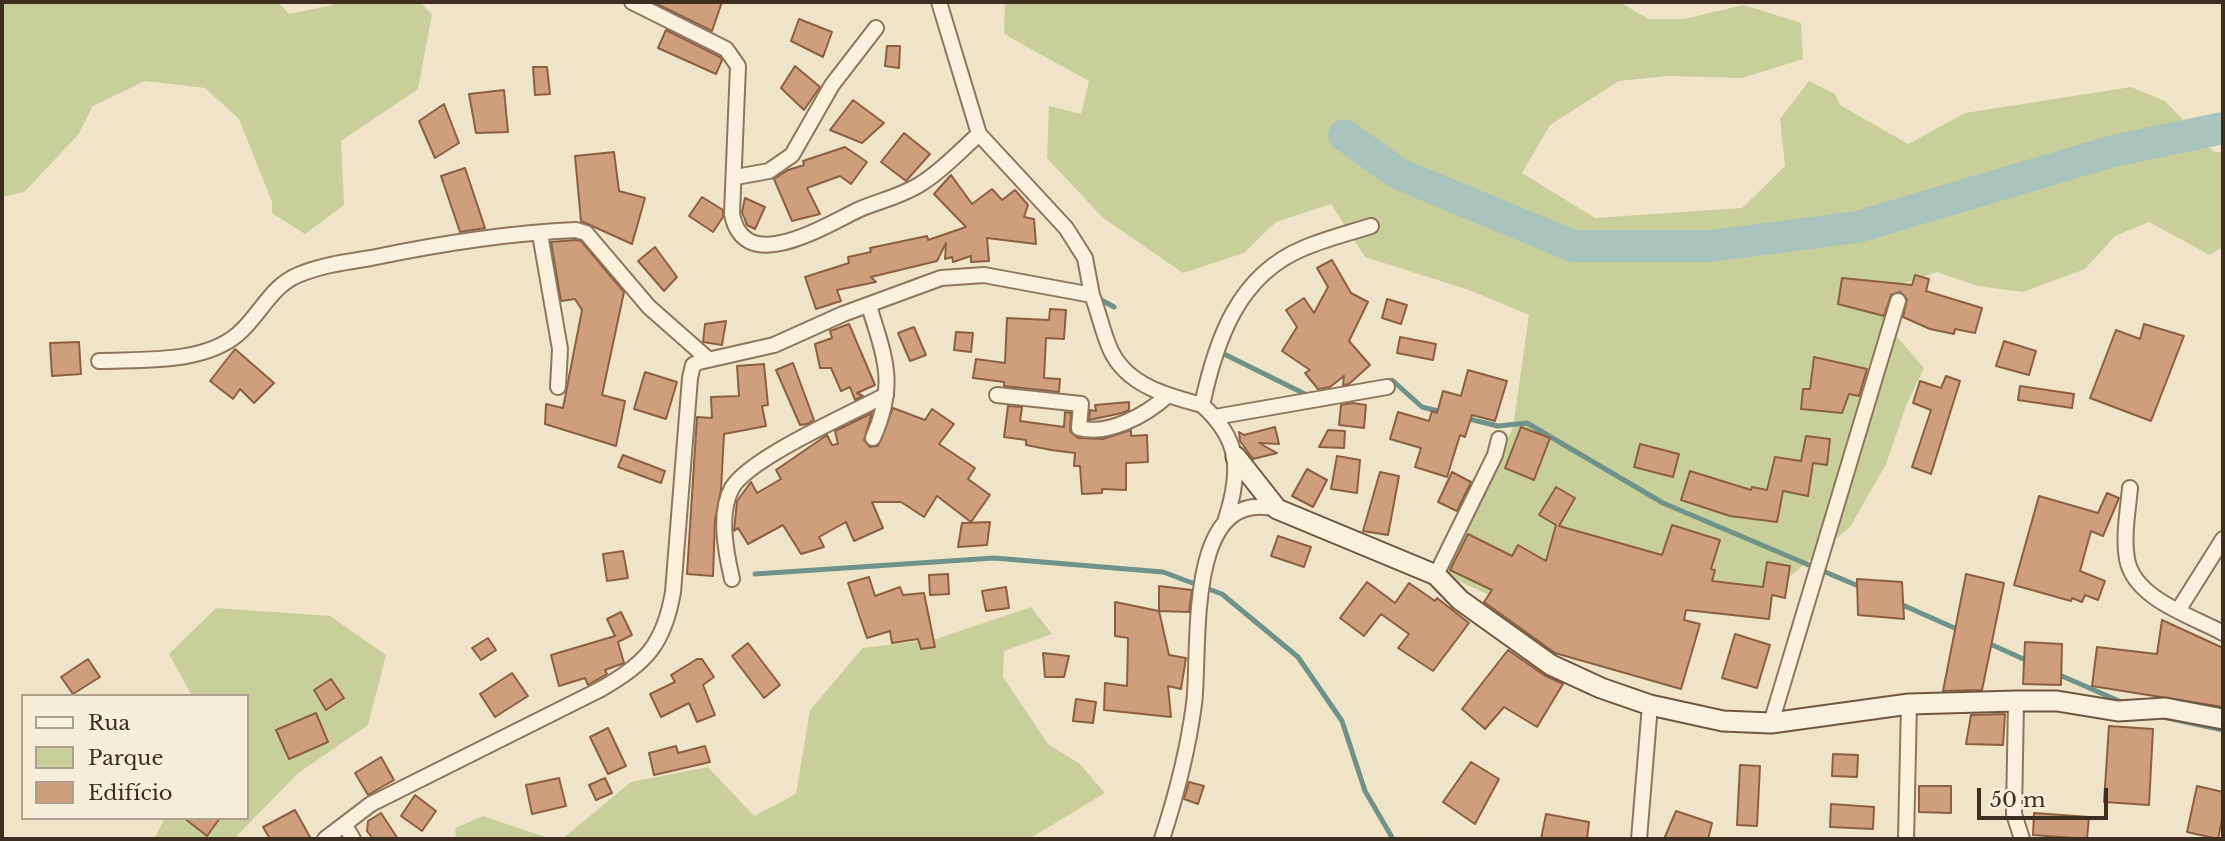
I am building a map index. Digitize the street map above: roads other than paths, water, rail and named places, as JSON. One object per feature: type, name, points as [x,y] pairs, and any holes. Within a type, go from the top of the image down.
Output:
[{"type":"street","points":[[632,2],[726,49],[734,57],[738,66],[736,177],[732,214],[735,229],[751,243],[773,246],[820,229],[921,184],[979,134]]},
{"type":"street","points":[[939,2],[979,134],[1066,228],[1085,258],[1092,295],[1111,351],[1122,367],[1139,382],[1167,396],[1202,405],[1215,417],[1236,457],[1277,509]]},
{"type":"street","points":[[736,177],[769,171],[792,155],[832,85],[876,28]]},
{"type":"street","points":[[1202,405],[1209,370],[1226,324],[1247,289],[1281,260],[1304,248],[1371,226]]},
{"type":"street","points":[[99,361],[203,352],[220,345],[238,335],[285,281],[324,266],[418,248],[576,230],[586,233],[649,307],[708,359]]},
{"type":"street","points":[[540,234],[560,349],[558,387]]},
{"type":"street","points":[[325,839],[349,833],[371,804],[599,690],[650,654],[668,619],[673,592],[693,365],[708,359],[774,345],[941,278],[984,275],[1092,295]]},
{"type":"street","points":[[1771,723],[1898,301]]},
{"type":"street","points":[[869,306],[888,372],[886,395],[873,438]]},
{"type":"street","points":[[1215,417],[1387,387]]},
{"type":"street","points":[[732,579],[725,547],[726,510],[732,489],[744,475],[772,456],[886,395]]},
{"type":"street","points":[[997,395],[1081,404],[1079,428],[1093,431],[1152,410],[1167,396]]},
{"type":"street","points":[[1436,575],[1495,455],[1499,439]]},
{"type":"street","points":[[1162,839],[1182,767],[1194,703],[1200,586],[1237,485],[1236,457]]},
{"type":"street","points":[[2130,488],[2127,560],[2136,582],[2153,596],[2223,634]]},
{"type":"street","points":[[1226,519],[1238,510],[1265,506],[1277,509],[1436,575],[1471,608],[1551,665],[1601,688],[1650,705],[1723,721],[1771,723],[1909,704],[2016,701],[2057,701],[2118,711],[2165,708],[2223,719]]},
{"type":"street","points":[[2179,610],[2223,539]]},
{"type":"street","points":[[2016,701],[2014,814],[2022,839]]},
{"type":"street","points":[[1906,839],[1909,704]]},
{"type":"street","points":[[1639,839],[1650,705]]},
{"type":"waterway","points":[[1344,135],[1399,174],[1573,246],[1710,246],[1857,227],[2113,151],[2223,128]]},
{"type":"waterway","points":[[1096,297],[1114,307]]},
{"type":"waterway","points":[[1222,353],[1311,397]]},
{"type":"waterway","points":[[1386,382],[1392,380],[1422,407],[1442,412]]},
{"type":"waterway","points":[[1465,418],[1498,426],[1527,423],[1663,503],[1863,588]]},
{"type":"waterway","points":[[755,574],[994,558],[1163,572],[1222,594],[1298,657],[1342,721],[1365,791],[1393,839]]},
{"type":"waterway","points":[[1898,603],[1959,630]]},
{"type":"waterway","points":[[1988,643],[2030,662]]},
{"type":"waterway","points":[[2055,673],[2126,704]]},
{"type":"waterway","points":[[2158,716],[2223,730]]}]
